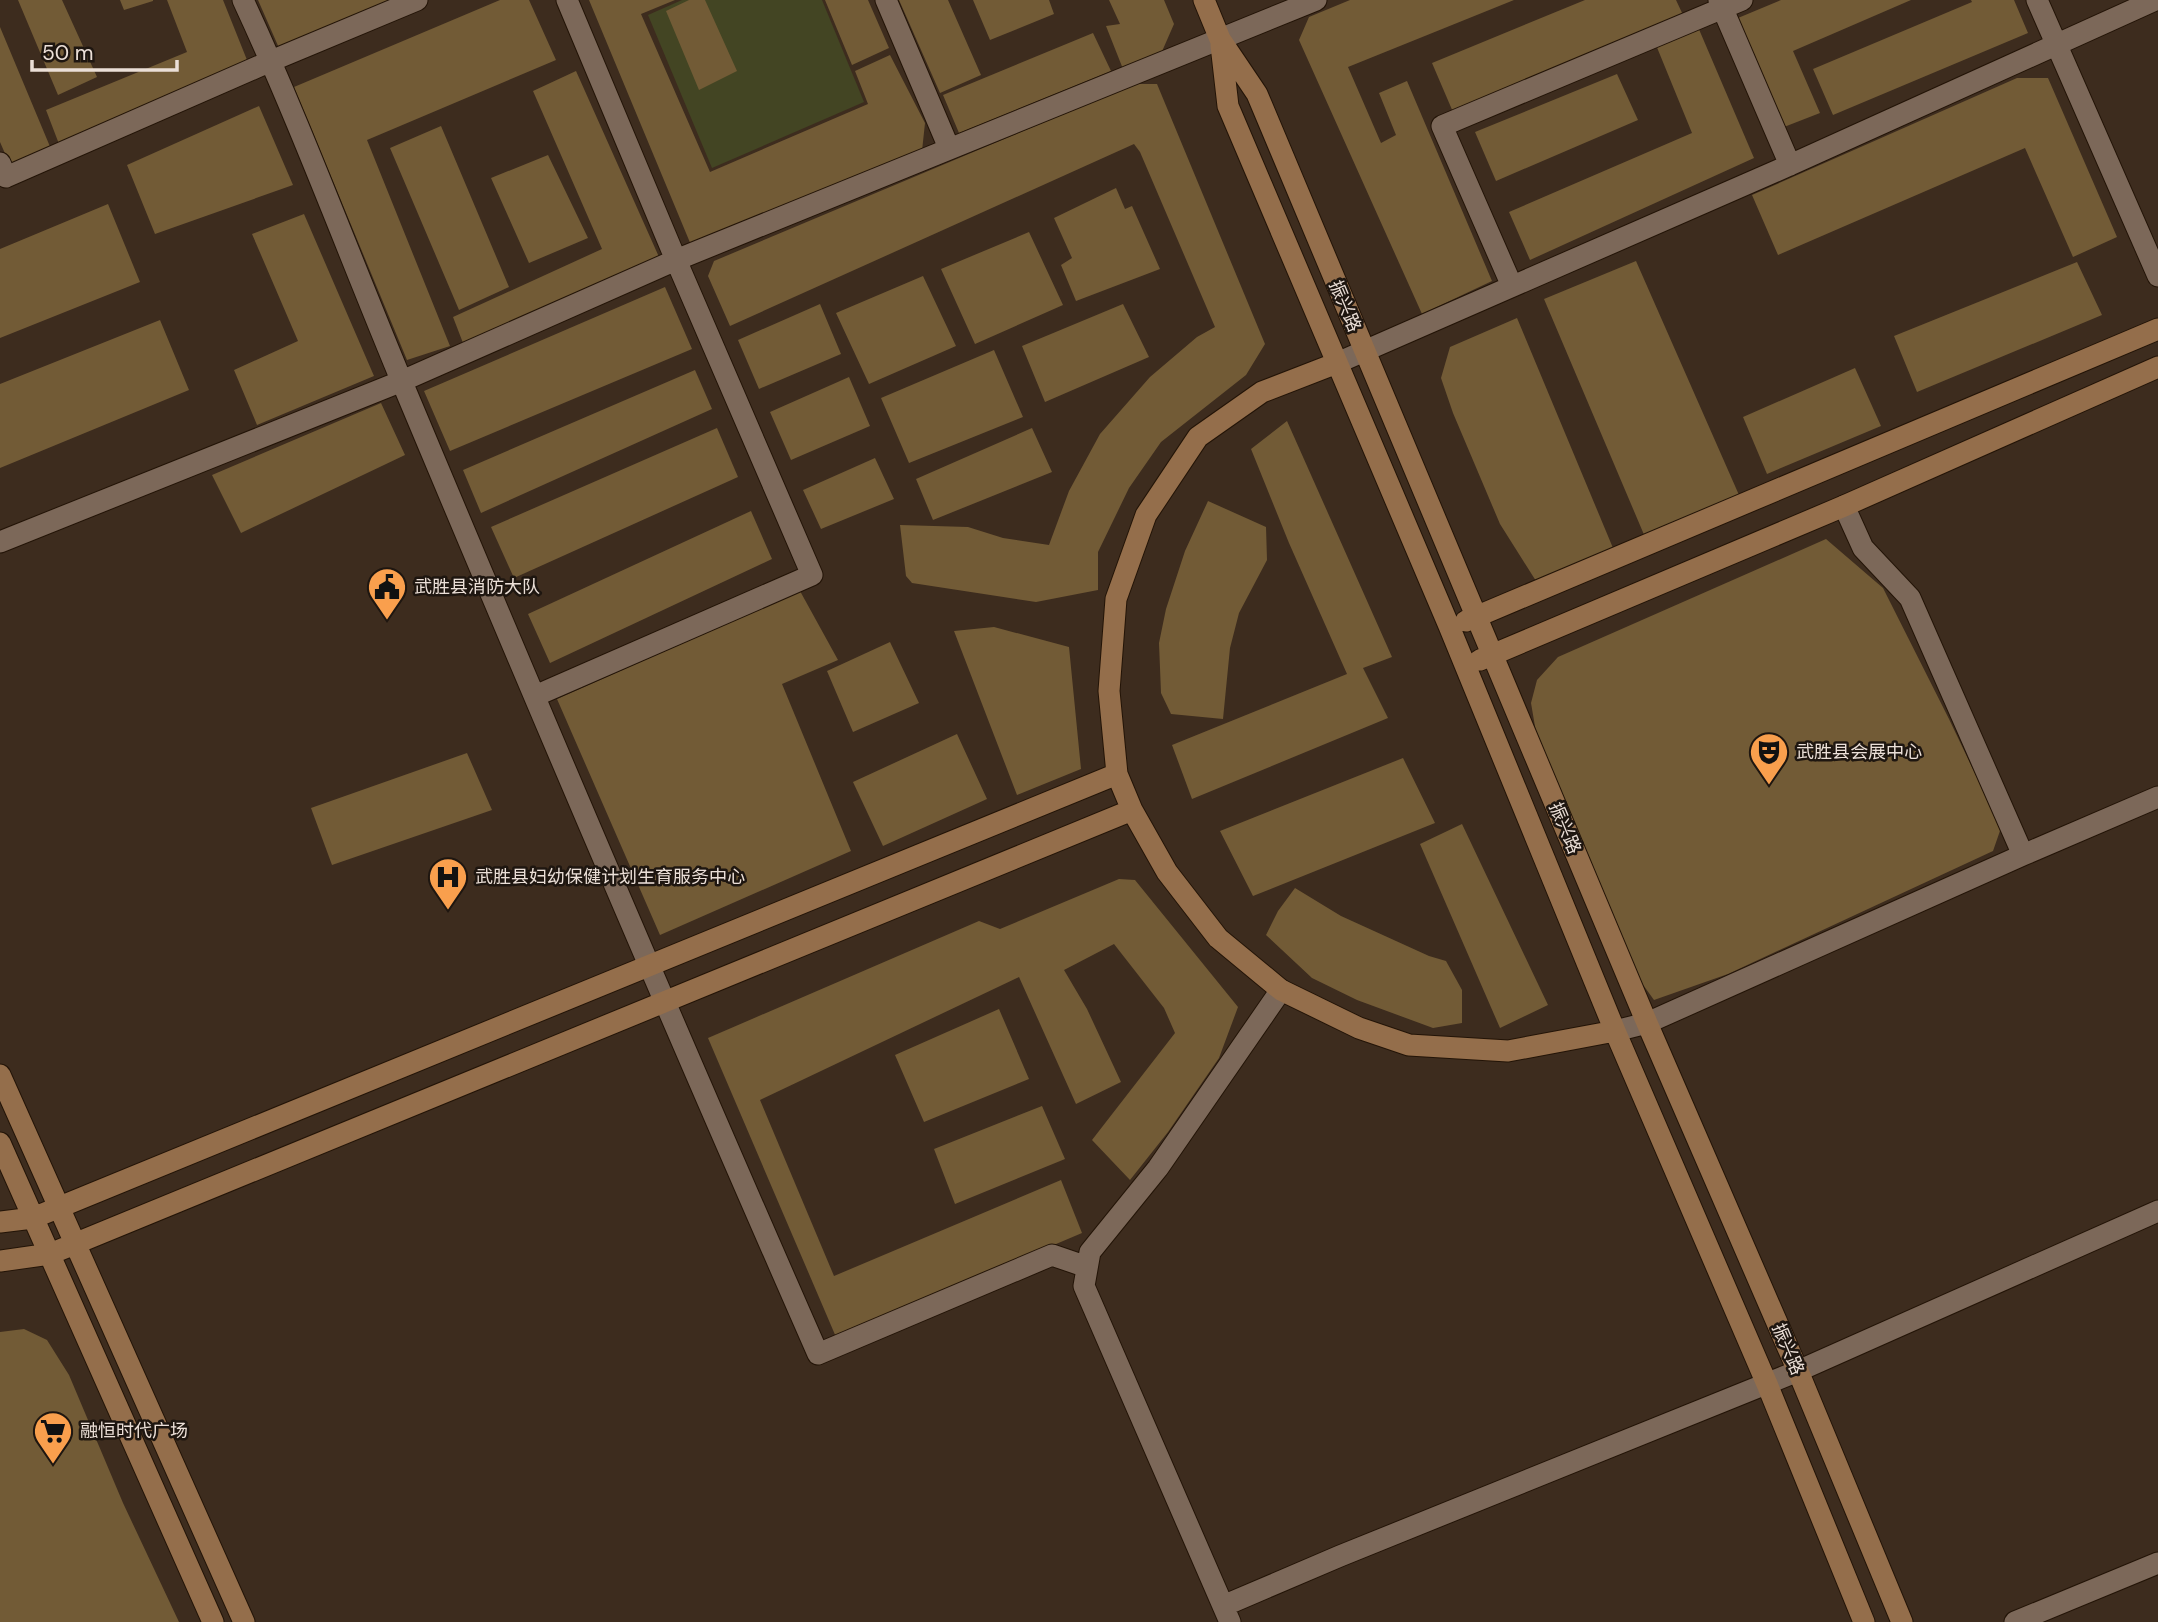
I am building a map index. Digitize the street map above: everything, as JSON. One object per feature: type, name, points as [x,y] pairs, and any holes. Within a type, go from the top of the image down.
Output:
[{"type":"main road","name":"振兴路","points":[[1203,0],[1220,39],[1257,94],[1902,1622]]},
{"type":"main road","name":"振兴路","points":[[1220,39],[1228,106],[1449,626],[1615,1031],[1767,1384],[1864,1622]]},
{"type":"main road","points":[[1449,626],[1478,617],[2158,329]]},
{"type":"main road","points":[[1337,363],[1262,392],[1198,437],[1146,515],[1116,599],[1109,691],[1117,774],[1132,810],[1167,872],[1219,938],[1281,990],[1359,1028],[1409,1045],[1508,1051],[1615,1031]]},
{"type":"main road","points":[[1465,666],[1844,506],[2158,368]]},
{"type":"main road","points":[[0,1222],[33,1218],[1117,774]]},
{"type":"main road","points":[[0,1261],[50,1254],[1132,810]]},
{"type":"main road","points":[[0,1075],[244,1622]]},
{"type":"main road","points":[[0,1143],[213,1622]]},
{"type":"street","points":[[243,0],[271,61],[402,381],[664,1004],[818,1354],[1052,1255],[1087,1267]]},
{"type":"street","points":[[0,163],[6,177],[417,0]]},
{"type":"street","points":[[535,696],[812,575],[567,0]]},
{"type":"street","points":[[886,0],[949,148]]},
{"type":"street","points":[[0,542],[402,381],[676,260],[1316,0]]},
{"type":"street","points":[[2037,0],[2158,276]]},
{"type":"street","points":[[1337,363],[1790,165],[2155,0]]},
{"type":"street","points":[[1512,286],[1442,126],[1728,3],[1790,165]]},
{"type":"street","points":[[1844,506],[1863,548],[1910,598],[2023,855]]},
{"type":"street","points":[[1615,1031],[1647,1023],[2158,797]]},
{"type":"street","points":[[1281,990],[1158,1168],[1090,1252],[1084,1286],[1226,1614],[1340,1556],[1798,1371],[2158,1211]]},
{"type":"street","points":[[2015,1622],[2158,1563]]},
{"type":"green space","points":[[682,0],[822,0],[864,102],[712,168],[648,15]]},
{"type":"building","points":[[18,0],[62,0],[97,77],[58,95]]},
{"type":"building","points":[[120,0],[153,0],[153,1],[124,10]]},
{"type":"building","points":[[167,0],[223,0],[247,60],[59,144],[46,110],[187,52]]},
{"type":"building","points":[[258,0],[394,0],[279,48]]},
{"type":"building","points":[[500,0],[529,0],[556,60],[367,140],[450,346],[407,360],[294,87]]},
{"type":"building","points":[[589,0],[675,0],[641,14],[710,172],[868,104],[855,71],[890,55],[925,123],[922,151],[691,245]]},
{"type":"building","points":[[689,0],[705,0],[737,71],[699,90],[666,11]]},
{"type":"building","points":[[825,0],[868,0],[889,48],[852,65]]},
{"type":"building","points":[[899,0],[948,0],[981,75],[940,93]]},
{"type":"building","points":[[973,0],[1049,0],[1054,14],[990,40]]},
{"type":"building","points":[[1109,0],[1164,0],[1174,24],[1160,56],[1123,69],[1106,26],[1120,24]]},
{"type":"building","points":[[1350,0],[1514,0],[1348,67],[1381,143],[1396,135],[1379,93],[1407,81],[1492,281],[1422,314],[1299,40],[1309,17]]},
{"type":"building","points":[[1585,0],[1676,0],[1683,15],[1453,112],[1432,63]]},
{"type":"building","points":[[1781,0],[1911,0],[1793,51],[1820,113],[1784,127],[1738,18]]},
{"type":"building","points":[[1971,0],[2014,0],[2028,33],[1833,115],[1813,69],[1972,2]]},
{"type":"building","points":[[0,27],[51,149],[10,165],[0,142]]},
{"type":"building","points":[[1698,27],[1754,158],[1530,260],[1509,212],[1692,133],[1656,45]]},
{"type":"building","points":[[1093,33],[1111,71],[959,133],[943,95]]},
{"type":"building","points":[[576,71],[659,257],[463,343],[453,317],[602,249],[533,91]]},
{"type":"building","points":[[1617,74],[1638,120],[1496,181],[1475,132]]},
{"type":"building","points":[[2017,78],[2048,78],[2117,237],[2073,257],[2025,148],[1778,255],[1752,195]]},
{"type":"building","points":[[1135,84],[1157,84],[1265,344],[1246,375],[1161,442],[1129,488],[1098,552],[1098,590],[1036,602],[912,583],[906,576],[900,525],[968,527],[1003,538],[1049,545],[1069,491],[1100,434],[1150,377],[1197,337],[1215,327],[1140,152],[1134,144],[730,326],[708,276],[714,261]]},
{"type":"building","points":[[259,106],[293,185],[155,234],[127,165]]},
{"type":"building","points":[[441,126],[509,287],[459,310],[390,148]]},
{"type":"building","points":[[548,155],[588,238],[529,263],[491,178]]},
{"type":"building","points":[[1116,188],[1125,209],[1132,206],[1160,269],[1076,301],[1061,265],[1072,258],[1054,218]]},
{"type":"building","points":[[108,204],[140,282],[0,338],[0,249]]},
{"type":"building","points":[[304,214],[374,376],[257,425],[234,370],[298,341],[252,234]]},
{"type":"building","points":[[1029,232],[1063,305],[975,344],[941,269]]},
{"type":"building","points":[[1636,261],[1739,495],[1645,537],[1544,299]]},
{"type":"building","points":[[2077,262],[2102,315],[1917,392],[1894,336]]},
{"type":"building","points":[[923,276],[956,346],[869,384],[836,313]]},
{"type":"building","points":[[665,287],[692,349],[450,451],[424,391]]},
{"type":"building","points":[[820,304],[841,354],[759,389],[738,340]]},
{"type":"building","points":[[1123,304],[1149,357],[1045,402],[1022,346]]},
{"type":"building","points":[[1517,318],[1613,548],[1536,581],[1500,524],[1441,378],[1450,347]]},
{"type":"building","points":[[160,320],[189,390],[0,468],[0,384]]},
{"type":"building","points":[[994,350],[1023,417],[909,463],[881,398]]},
{"type":"building","points":[[1855,368],[1881,426],[1767,474],[1743,417]]},
{"type":"building","points":[[695,370],[712,409],[481,513],[463,470]]},
{"type":"building","points":[[849,377],[870,426],[791,460],[770,412]]},
{"type":"building","points":[[381,403],[405,455],[241,533],[212,475]]},
{"type":"building","points":[[1287,421],[1392,657],[1363,668],[1388,718],[1192,799],[1172,745],[1347,674],[1251,449]]},
{"type":"building","points":[[717,428],[738,477],[514,578],[491,527]]},
{"type":"building","points":[[1032,428],[1052,472],[933,520],[916,479]]},
{"type":"building","points":[[875,458],[894,499],[821,529],[803,490]]},
{"type":"building","points":[[1208,501],[1266,527],[1267,560],[1239,613],[1230,648],[1223,719],[1171,714],[1161,693],[1159,643],[1166,609],[1185,551]]},
{"type":"building","points":[[751,511],[772,559],[550,663],[528,614]]},
{"type":"building","name":"武胜县会展中心","points":[[1826,539],[1883,588],[2001,828],[1993,851],[1728,974],[1654,1000],[1641,982],[1538,744],[1531,703],[1537,680],[1558,657]]},
{"type":"building","points":[[800,591],[838,660],[782,684],[851,851],[660,935],[557,699]]},
{"type":"building","points":[[994,627],[1069,647],[1081,769],[1017,795],[954,631]]},
{"type":"building","points":[[890,642],[919,703],[853,732],[827,671]]},
{"type":"building","points":[[957,734],[987,799],[883,846],[853,782]]},
{"type":"building","points":[[467,753],[492,810],[332,865],[311,808]]},
{"type":"building","points":[[1403,758],[1435,823],[1253,896],[1220,831]]},
{"type":"building","points":[[1462,824],[1548,1005],[1500,1028],[1420,844]]},
{"type":"building","points":[[1119,879],[1135,880],[1238,1007],[1219,1058],[1168,1132],[1130,1180],[1092,1140],[1175,1033],[1164,1008],[1114,944],[1064,970],[1087,1009],[1121,1082],[1076,1104],[1019,977],[760,1100],[834,1276],[1061,1180],[1082,1233],[836,1337],[708,1038],[979,921],[1000,929]]},
{"type":"building","points":[[1295,888],[1341,916],[1429,956],[1446,961],[1462,990],[1462,1023],[1433,1028],[1357,1000],[1312,978],[1266,935],[1278,911]]},
{"type":"building","points":[[999,1009],[1029,1079],[924,1122],[895,1055]]},
{"type":"building","points":[[1042,1106],[1065,1159],[955,1204],[934,1149]]},
{"type":"building","name":"融恒时代广场","points":[[24,1329],[47,1340],[69,1375],[123,1503],[179,1622],[0,1622],[0,1332]]},
{"type":"place","name":"武胜县消防大队","points":[[387,621]]},
{"type":"place","name":"武胜县会展中心","points":[[1769,786]]},
{"type":"place","name":"武胜县妇幼保健计划生育服务中心","points":[[448,911]]},
{"type":"place","name":"融恒时代广场","points":[[53,1465]]}]
